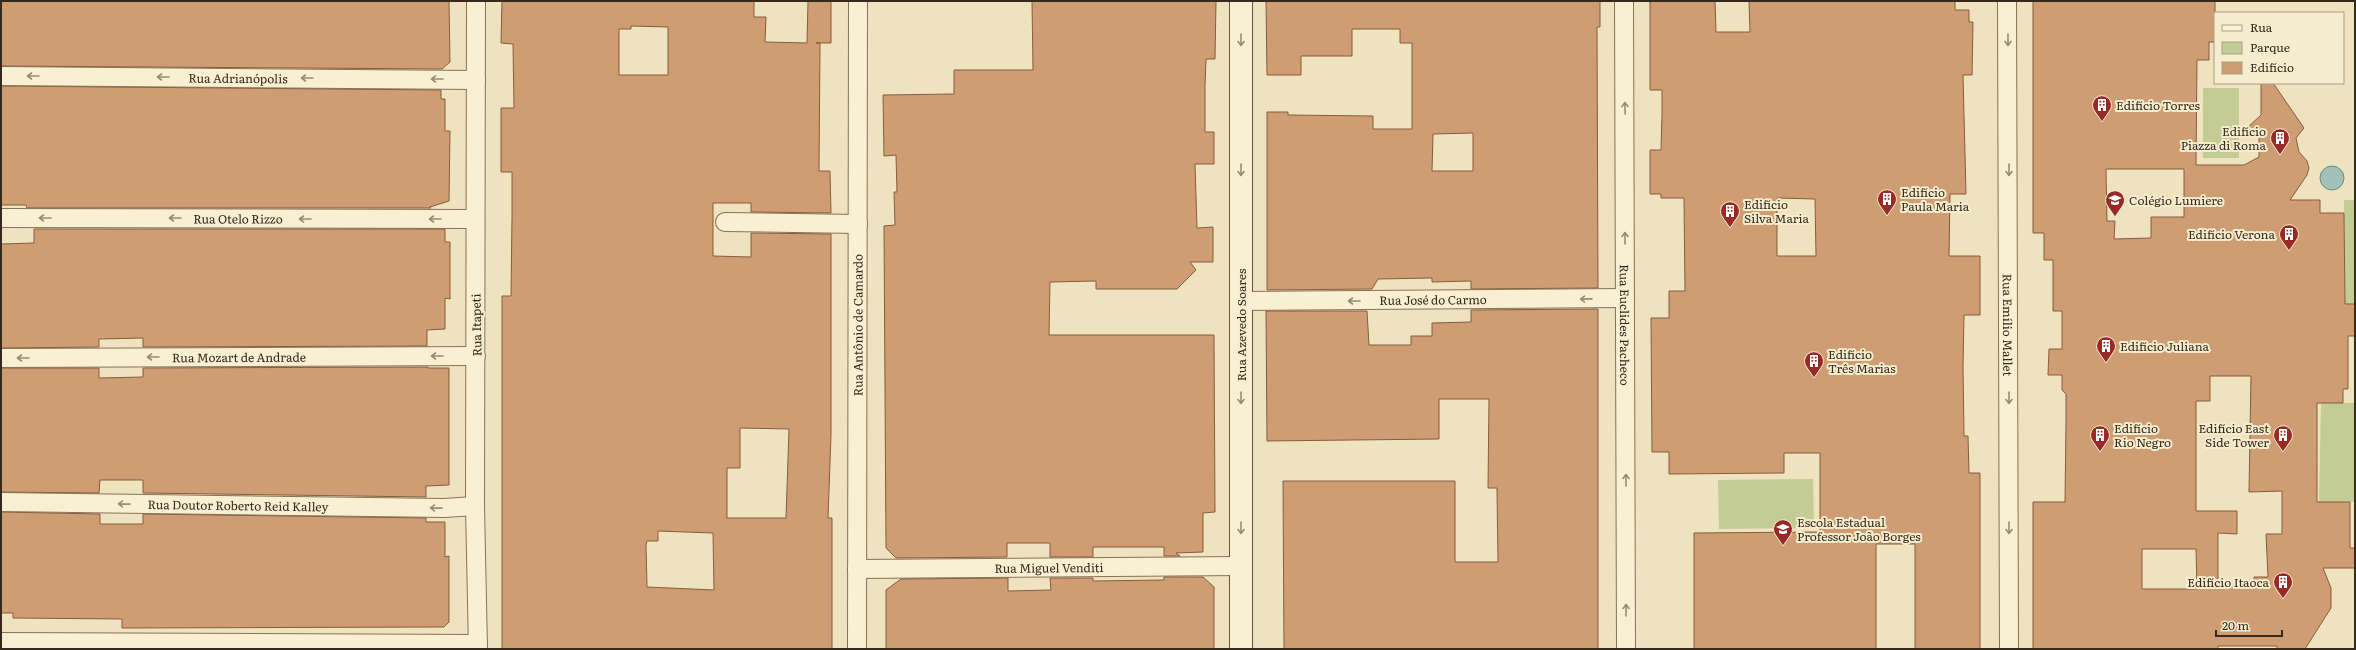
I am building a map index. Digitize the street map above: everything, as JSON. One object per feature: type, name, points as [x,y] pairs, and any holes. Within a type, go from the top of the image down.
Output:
[{"type":"street","name":"Rua Itapeti","points":[[476,1],[474,219],[476,356],[475,506],[478,646]]},
{"type":"street","name":"Rua Antônio de Camardo","points":[[857,649],[858,1]]},
{"type":"street","name":"Rua Azevedo Soares","points":[[1241,1],[1241,649]]},
{"type":"street","name":"Rua Euclides Pacheco","points":[[1624,1],[1626,649]]},
{"type":"street","name":"Rua Emílio Mallet","points":[[2007,1],[2008,649]]},
{"type":"street","name":"Rua Adrianópolis","points":[[1,76],[476,80]]},
{"type":"street","name":"Rua Otelo Rizzo","points":[[1,218],[474,219]]},
{"type":"street","points":[[726,222],[858,224]]},
{"type":"street","name":"Rua José do Carmo","points":[[1241,301],[1625,298]]},
{"type":"street","name":"Rua Mozart de Andrade","points":[[1,358],[476,356]]},
{"type":"street","name":"Rua Doutor Roberto Reid Kalley","points":[[1,502],[444,508],[475,506]]},
{"type":"street","name":"Rua Miguel Venditi","points":[[857,569],[1241,566]]},
{"type":"street","points":[[1,642],[478,646]]},
{"type":"green space","points":[[2203,88],[2239,88],[2239,158],[2203,158]]},
{"type":"green space","points":[[2344,200],[2355,200],[2355,304],[2345,304]]},
{"type":"green space","points":[[2321,403],[2355,403],[2355,502],[2319,502]]},
{"type":"green space","points":[[1813,479],[1814,528],[1719,529],[1718,480]]},
{"type":"water","points":[[2332,166],[2337,167],[2343,173],[2343,183],[2337,189],[2332,190],[2327,189],[2321,183],[2320,178],[2321,173],[2327,167]]},
{"type":"building","points":[[1,1],[449,1],[450,62],[442,69],[1,66]]},
{"type":"building","points":[[502,1],[754,1],[754,17],[766,17],[765,42],[807,43],[808,1],[831,1],[831,43],[820,43],[819,171],[830,171],[831,213],[751,212],[751,203],[713,203],[713,256],[751,257],[751,233],[831,234],[831,435],[828,518],[832,518],[832,649],[502,649],[502,296],[511,296],[512,172],[501,172],[501,108],[514,108],[513,44],[501,43]],"holes":[[[631,26],[668,27],[668,75],[619,75],[619,29],[631,29]],[[740,428],[789,429],[786,518],[727,518],[727,468],[740,468]],[[658,531],[713,533],[714,590],[647,587],[646,545],[647,541],[658,541]]]},
{"type":"building","points":[[1032,1],[1216,1],[1215,59],[1206,59],[1205,85],[1205,132],[1214,132],[1214,164],[1195,164],[1197,228],[1213,227],[1213,262],[1190,262],[1196,270],[1177,289],[1096,289],[1096,281],[1050,282],[1049,335],[1214,335],[1215,512],[1203,513],[1203,552],[1176,553],[1180,556],[1164,556],[1164,547],[1093,547],[1093,557],[1050,557],[1050,543],[1007,543],[1007,557],[896,558],[886,548],[884,226],[895,225],[894,192],[897,192],[896,155],[884,156],[883,95],[954,94],[954,70],[1033,70]]},
{"type":"building","points":[[1266,1],[1600,1],[1600,27],[1597,27],[1598,288],[1471,289],[1471,281],[1432,282],[1432,278],[1378,279],[1372,289],[1267,290],[1267,112],[1288,112],[1288,115],[1373,116],[1373,129],[1412,129],[1412,43],[1400,43],[1400,29],[1352,29],[1352,56],[1301,56],[1301,75],[1267,75]],"holes":[[[1473,133],[1473,171],[1432,171],[1433,134]]]},
{"type":"building","points":[[1650,1],[1715,1],[1716,32],[1750,32],[1749,1],[1955,1],[1955,10],[1969,10],[1969,22],[1973,22],[1972,75],[1963,75],[1966,194],[1950,194],[1949,256],[1980,256],[1980,315],[1964,315],[1963,367],[1964,436],[1968,436],[1969,473],[1980,473],[1980,649],[1915,649],[1915,544],[1876,544],[1876,649],[1694,649],[1694,533],[1820,532],[1820,453],[1784,453],[1784,473],[1669,474],[1669,452],[1652,452],[1651,318],[1669,318],[1669,291],[1685,291],[1684,198],[1661,198],[1661,194],[1650,194],[1650,150],[1661,150],[1662,90],[1650,90]],"holes":[[[1777,198],[1815,199],[1816,256],[1777,256]]]},
{"type":"building","points":[[2033,1],[2215,1],[2214,42],[2209,42],[2209,60],[2197,60],[2196,165],[2244,165],[2259,157],[2259,134],[2247,128],[2261,115],[2261,84],[2274,84],[2304,128],[2296,138],[2299,152],[2307,161],[2309,168],[2307,175],[2290,200],[2320,200],[2320,213],[2344,213],[2345,304],[2355,304],[2355,336],[2348,336],[2348,389],[2343,389],[2343,403],[2317,403],[2317,502],[2350,502],[2350,548],[2355,548],[2355,568],[2323,568],[2331,588],[2331,608],[2305,649],[2277,649],[2277,646],[2218,646],[2218,649],[2033,649],[2033,502],[2065,502],[2066,394],[2062,390],[2062,375],[2048,375],[2049,349],[2062,349],[2062,311],[2053,311],[2053,260],[2044,260],[2044,233],[2033,233]],"holes":[[[2106,169],[2184,169],[2184,217],[2151,217],[2151,238],[2114,239],[2115,221],[2107,221]],[[2210,376],[2251,376],[2249,492],[2282,491],[2282,534],[2266,534],[2268,577],[2254,577],[2254,586],[2218,586],[2218,533],[2237,534],[2237,511],[2196,511],[2196,401],[2210,401]],[[2142,549],[2196,549],[2197,589],[2142,589]]]},
{"type":"building","points":[[1,86],[441,90],[441,99],[445,99],[445,131],[450,131],[449,201],[430,207],[431,208],[27,208],[26,205],[1,205]]},
{"type":"building","points":[[34,229],[445,229],[445,242],[450,242],[450,299],[445,298],[445,329],[427,330],[427,346],[143,347],[143,338],[99,339],[99,347],[1,348],[1,244],[34,243]]},
{"type":"building","points":[[1598,309],[1598,649],[1284,649],[1283,481],[1455,481],[1455,562],[1498,562],[1497,488],[1488,488],[1489,399],[1439,399],[1439,439],[1267,441],[1266,311],[1367,311],[1369,345],[1411,345],[1411,336],[1432,336],[1432,323],[1471,322],[1471,310]]},
{"type":"building","points":[[1,368],[99,368],[99,378],[143,377],[143,368],[449,368],[449,485],[426,486],[426,497],[143,493],[143,480],[100,480],[99,493],[1,492]]},
{"type":"building","points":[[1,512],[100,514],[100,524],[143,524],[143,514],[426,518],[426,522],[445,522],[445,557],[449,556],[449,622],[444,627],[122,628],[122,619],[13,618],[13,613],[1,613]]},
{"type":"building","points":[[1164,577],[1203,577],[1214,587],[1214,649],[886,649],[886,590],[901,579],[1008,578],[1008,591],[1051,590],[1050,578],[1093,578],[1093,581],[1164,580]]},
{"type":"place","name":"Edifício Torres","points":[[2102,122]]},
{"type":"place","name":"Edifício Piazza di Roma","points":[[2280,155]]},
{"type":"place","name":"Edifício Paula Maria","points":[[1887,216]]},
{"type":"place","name":"Colégio Lumiere","points":[[2115,217]]},
{"type":"place","name":"Edifício Silva Maria","points":[[1730,228]]},
{"type":"place","name":"Edifício Verona","points":[[2289,251]]},
{"type":"place","name":"Edifício Juliana","points":[[2106,363]]},
{"type":"place","name":"Edifício Três Marias","points":[[1814,378]]},
{"type":"place","name":"Edifício Rio Negro","points":[[2100,452]]},
{"type":"place","name":"Edifício East Side Tower","points":[[2283,452]]},
{"type":"place","name":"Escola Estadual Professor João Borges","points":[[1783,546]]},
{"type":"place","name":"Edifício Itaoca","points":[[2283,599]]}]
